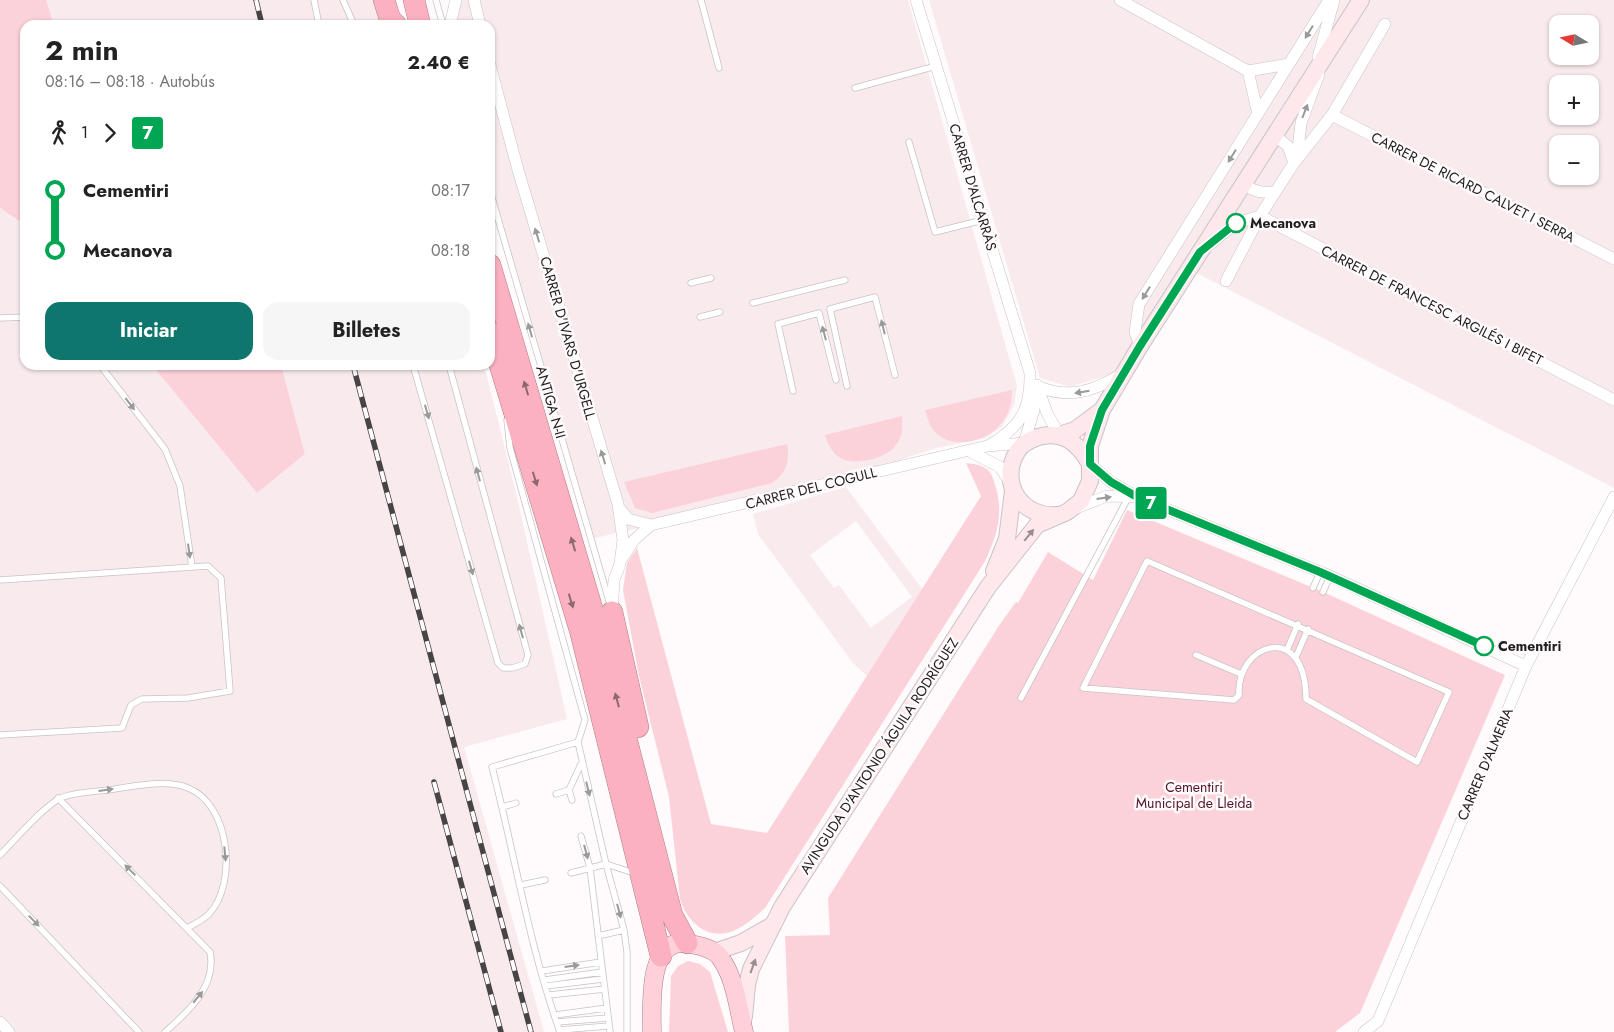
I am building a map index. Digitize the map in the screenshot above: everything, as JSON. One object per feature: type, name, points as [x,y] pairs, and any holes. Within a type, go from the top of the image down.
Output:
[{"type":"highway","points":[[384,0],[391,20]]},
{"type":"highway","points":[[397,0],[403,20]]},
{"type":"highway","points":[[414,0],[419,20]]},
{"type":"highway","points":[[495,282],[596,622],[672,915],[687,943]]},
{"type":"highway","points":[[495,349],[580,630],[661,956]]},
{"type":"highway","points":[[612,612],[652,788],[664,883]]},
{"type":"main road","points":[[652,1032],[654,978],[661,956],[674,946],[687,943],[714,952],[725,967],[733,987],[744,1032]]},
{"type":"street","points":[[451,20],[456,0]]},
{"type":"street","points":[[474,0],[479,20]]},
{"type":"street","name":"CARRER D'ALCARRÀS","points":[[916,0],[1032,380],[1059,435]]},
{"type":"street","points":[[1120,0],[1248,71],[1289,64]]},
{"type":"street","points":[[1140,346],[1135,332],[1139,304],[1329,0]]},
{"type":"street","points":[[1312,78],[1334,0]]},
{"type":"street","points":[[1067,512],[1087,492],[1091,473],[1090,446],[1102,410],[1123,373],[1361,0]]},
{"type":"street","points":[[1226,281],[1260,216],[1296,161],[1332,114],[1385,24]]},
{"type":"street","points":[[1296,161],[1301,124],[1328,54]]},
{"type":"street","points":[[1248,71],[1258,114]]},
{"type":"street","name":"CARRER D'IVARS D'URGELL","points":[[495,84],[518,170],[618,504],[623,540],[620,564],[614,580],[612,612]]},
{"type":"street","name":"CARRER DE RICARD CALVET I SERRA","points":[[1332,114],[1614,259]]},
{"type":"street","points":[[1274,136],[1288,146],[1296,161]]},
{"type":"street","points":[[1244,184],[1251,190],[1262,193],[1275,192]]},
{"type":"street","points":[[1200,252],[1236,223],[1260,216]]},
{"type":"street","name":"CARRER DE FRANCESC ARGILÉS I BIFET","points":[[1260,216],[1614,400]]},
{"type":"street","points":[[1032,380],[1056,392],[1085,392],[1101,387],[1123,373]]},
{"type":"street","name":"CARRER D'ALCARRÀS","points":[[1024,443],[1034,410],[1032,380]]},
{"type":"street","name":"CARRER D'ALCARRÀS","points":[[987,446],[1001,439],[1017,426],[1025,412],[1032,380]]},
{"type":"street","points":[[1059,435],[1074,430],[1102,410]]},
{"type":"street","points":[[1024,443],[1050,434],[1066,437],[1078,447],[1090,464],[1105,478],[1132,498],[1325,574],[1526,666]]},
{"type":"street","name":"CARRER DEL COGULL","points":[[651,525],[820,490],[920,461],[971,452],[987,446],[1024,443]]},
{"type":"street","name":"AVINGUDA D'ANTONIO ÁGUILA RODRÍGUEZ","points":[[988,587],[1007,538],[1012,488],[1010,473],[1017,451],[1024,443]]},
{"type":"street","points":[[971,452],[1000,467],[1023,505],[1037,514],[1067,512],[1107,496],[1132,498]]},
{"type":"street","name":"CARRER D'ALMERIA","points":[[1364,1032],[1378,1021],[1526,666],[1614,497]]},
{"type":"street","points":[[618,504],[623,515],[628,519],[651,525]]},
{"type":"street","name":"AVINGUDA D'ANTONIO ÁGUILA RODRÍGUEZ","points":[[744,1032],[747,985],[755,960],[771,926],[988,587],[1036,525],[1067,512]]},
{"type":"street","points":[[620,564],[634,540],[651,525]]},
{"type":"street","name":"AVINGUDA D'ANTONIO ÁGUILA RODRÍGUEZ","points":[[714,952],[740,943],[771,926]]},
{"type":"street","points":[[0,1022],[10,1032]]},
{"type":"lane","points":[[314,0],[318,20]]},
{"type":"lane","points":[[343,0],[352,20]]},
{"type":"lane","points":[[436,0],[442,20]]},
{"type":"lane","points":[[701,0],[719,68]]},
{"type":"lane","points":[[855,88],[936,66]]},
{"type":"lane","points":[[909,142],[935,232],[983,220]]},
{"type":"lane","name":"ANTIGA N-II","points":[[495,208],[612,612]]},
{"type":"lane","points":[[691,283],[712,278]]},
{"type":"lane","points":[[753,304],[845,280]]},
{"type":"lane","points":[[847,386],[830,309],[875,297],[895,375]]},
{"type":"lane","points":[[700,317],[720,312]]},
{"type":"lane","points":[[794,391],[778,324],[819,313],[836,380]]},
{"type":"lane","points":[[0,318],[20,317]]},
{"type":"lane","points":[[104,370],[165,449],[180,486],[192,567]]},
{"type":"lane","points":[[415,370],[498,662],[503,668],[512,668],[525,664],[528,655],[449,370]]},
{"type":"lane","points":[[506,385],[510,448],[585,720],[578,742],[606,864],[624,930],[627,952],[626,1032]]},
{"type":"lane","points":[[1021,698],[1132,498]]},
{"type":"lane","points":[[1147,562],[1307,629],[1449,692],[1418,762],[1306,699],[1306,680],[1302,667],[1296,656],[1288,650],[1276,648],[1260,653],[1246,664],[1238,683],[1239,695],[1234,700],[1083,688],[1147,562]]},
{"type":"lane","points":[[0,580],[208,566],[221,578],[230,691],[188,698],[142,699],[131,705],[122,728],[0,735]]},
{"type":"lane","points":[[1313,588],[1325,574]]},
{"type":"lane","points":[[1323,592],[1325,574]]},
{"type":"lane","points":[[1288,650],[1298,625]]},
{"type":"lane","points":[[1296,656],[1307,629]]},
{"type":"lane","points":[[1196,655],[1241,674]]},
{"type":"lane","points":[[578,742],[492,767],[521,885],[528,925],[560,1031],[610,1029],[590,868],[581,836]]},
{"type":"lane","points":[[572,800],[569,790],[582,763]]},
{"type":"lane","points":[[0,855],[58,798],[129,787],[164,785],[187,787],[205,798],[211,806],[226,850],[226,871],[222,892],[210,913],[187,928]]},
{"type":"lane","points":[[556,794],[569,790]]},
{"type":"lane","points":[[58,798],[210,952],[210,978],[207,986],[180,1018],[165,1032]]},
{"type":"lane","points":[[502,807],[516,803]]},
{"type":"lane","points":[[571,873],[606,864],[641,876]]},
{"type":"lane","points":[[521,885],[545,880]]},
{"type":"lane","points":[[0,886],[139,1032]]},
{"type":"lane","points":[[598,936],[624,930]]},
{"type":"lane","points":[[542,971],[601,962]]},
{"type":"lane","points":[[546,983],[602,972]]},
{"type":"lane","points":[[546,983],[603,980]]},
{"type":"lane","points":[[549,995],[605,989]]},
{"type":"lane","points":[[554,1015],[607,1008]]},
{"type":"lane","points":[[557,1022],[608,1018]]},
{"type":"shaded area","points":[[46,0],[393,0],[398,20],[52,20]]},
{"type":"shaded area","points":[[456,0],[908,0],[1017,386],[1014,405],[1002,427],[985,438],[936,448],[824,485],[591,539],[495,211],[495,20],[451,20]]},
{"type":"shaded area","points":[[929,0],[1614,0],[1614,488],[1189,269],[1112,374],[1070,387],[1040,378]]},
{"type":"shaded area","points":[[0,208],[20,222],[20,370],[156,370],[257,493],[305,454],[282,370],[485,370],[516,493],[567,719],[464,747],[544,1032],[0,1032]]},
{"type":"shaded area","points":[[846,487],[922,589],[867,676],[853,663],[758,534],[753,514]],"holes":[[[856,521],[912,597],[871,628],[839,585],[834,588],[810,555]]]},
{"type":"green space","points":[[0,0],[46,0],[52,20],[20,20],[20,222],[0,208]]},
{"type":"green space","points":[[156,370],[282,370],[305,454],[257,493]]},
{"type":"green space","points":[[1012,390],[1009,409],[1000,425],[987,436],[970,442],[944,439],[931,426],[925,410]]},
{"type":"green space","points":[[902,416],[902,433],[897,444],[887,453],[873,459],[849,461],[837,456],[828,444],[825,435]]},
{"type":"green space","points":[[787,444],[788,461],[781,475],[772,483],[652,513],[635,508],[624,482]]},
{"type":"green space","points":[[966,463],[975,464],[988,470],[993,479],[998,498],[998,527],[984,563],[765,908],[746,924],[733,931],[715,933],[707,931],[693,922],[680,899],[669,797],[639,676],[623,590],[627,563],[637,548],[711,824],[767,833],[981,496]]},
{"type":"green space","name":"Cementiri Municipal de Lleida","points":[[1127,510],[1323,592],[1505,675],[1360,1013],[1335,1032],[789,1032],[785,936],[830,935],[828,898],[1000,624],[1016,602],[1018,603],[1048,552],[1093,580]]},
{"type":"green space","points":[[688,961],[700,964],[710,972],[728,1032],[669,1032],[671,976],[678,966]]},
{"type":"railway","points":[[256,0],[261,20]]},
{"type":"railway","points":[[354,370],[531,1032]]},
{"type":"railway","points":[[434,782],[501,1032]]},
{"type":"bus line","name":"7","points":[[1236,223],[1200,252],[1140,346],[1102,410],[1090,446],[1090,464],[1099,474],[1137,497],[1320,572],[1484,646]]},
{"type":"place","name":"Mecanova","points":[[1236,223]]},
{"type":"place","name":"Cementiri","points":[[1484,646]]}]
